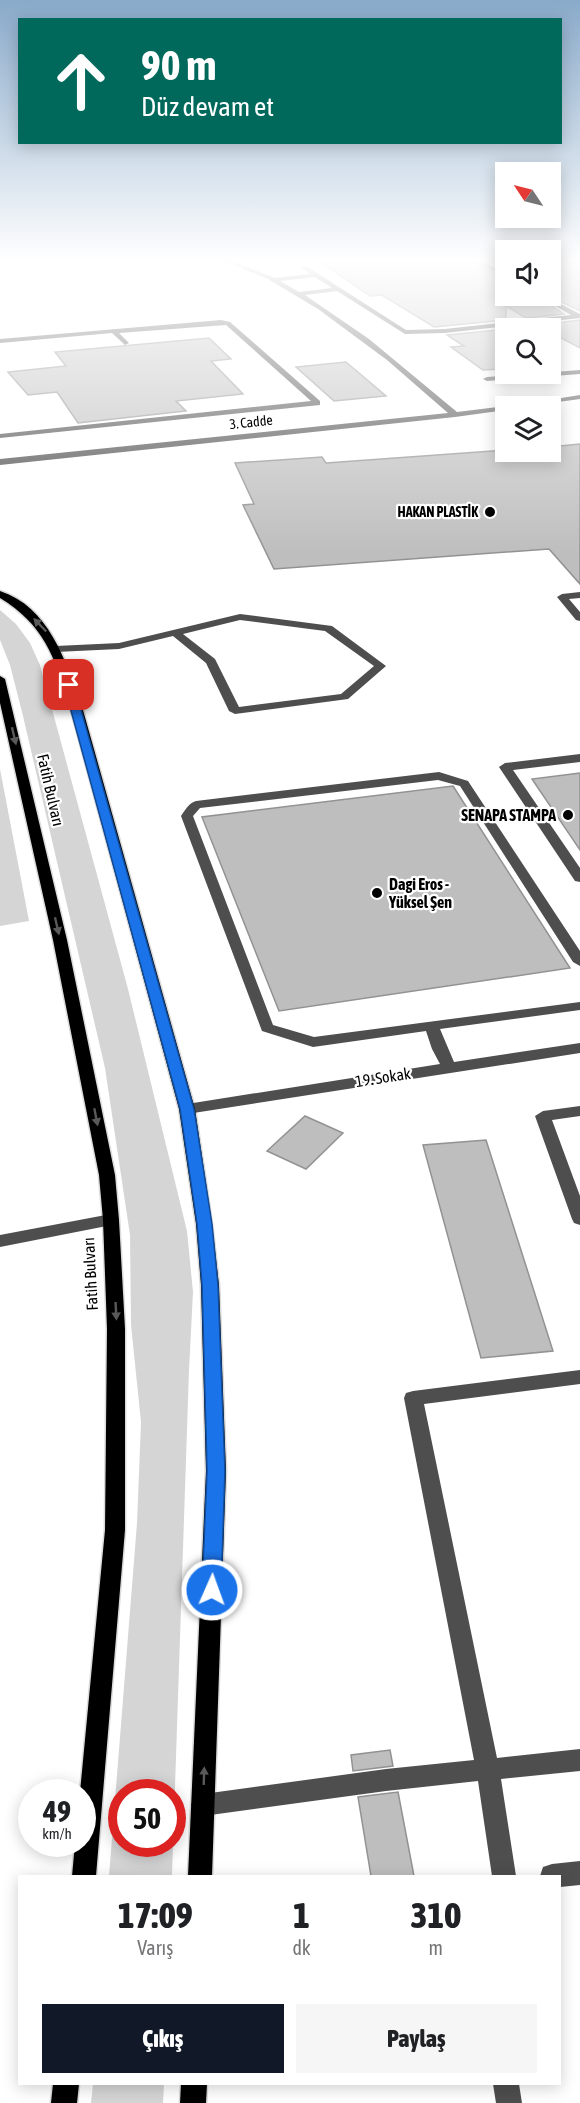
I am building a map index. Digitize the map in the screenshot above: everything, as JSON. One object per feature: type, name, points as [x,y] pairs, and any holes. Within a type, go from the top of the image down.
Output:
[{"type":"main road","points":[[0,594],[41,624],[56,649],[75,704],[187,1109],[210,1285],[216,1471],[200,1875]]},
{"type":"main road","name":"Fatih Bulvarı","points":[[0,679],[60,940],[107,1175],[111,1220],[116,1329],[115,1530],[84,1875]]},
{"type":"main road","points":[[64,2103],[66,2085]]},
{"type":"main road","points":[[193,2103],[194,2085]]},
{"type":"street","points":[[9,446],[317,403],[266,357]]},
{"type":"street","points":[[389,357],[456,415]]},
{"type":"street","points":[[487,379],[580,372]]},
{"type":"street","points":[[561,400],[580,397]]},
{"type":"street","name":"3. Cadde","points":[[0,462],[9,446],[456,415],[495,410]]},
{"type":"street","points":[[580,595],[562,597],[580,618]]},
{"type":"street","points":[[56,649],[119,646],[240,617],[328,628],[381,666],[344,697],[235,711],[210,661],[175,633]]},
{"type":"street","points":[[580,758],[505,767],[580,878]]},
{"type":"street","points":[[580,962],[464,784],[440,776],[196,806],[187,816],[267,1028],[313,1042],[580,1006]]},
{"type":"street","points":[[432,1026],[439,1049],[449,1067]]},
{"type":"street","name":"19. Sokak","points":[[187,1109],[580,1048]]},
{"type":"street","points":[[580,1111],[543,1116],[580,1219]]},
{"type":"street","points":[[0,1241],[111,1220]]},
{"type":"street","points":[[504,1875],[488,1771],[413,1398],[580,1377]]},
{"type":"street","points":[[203,1805],[386,1780],[580,1760]]},
{"type":"street","points":[[561,1875],[580,1874]]},
{"type":"street","points":[[506,2085],[509,2103]]},
{"type":"shaded area","points":[[0,610],[16,624],[30,643],[40,665],[128,989],[187,1231],[193,1292],[175,1779],[117,1779],[137,1523],[141,1422],[131,1325],[130,1235],[105,1068],[10,665],[0,640]]},
{"type":"shaded area","points":[[0,769],[29,921],[0,926]]},
{"type":"shaded area","points":[[111,1857],[173,1857],[172,1875],[109,1875]]},
{"type":"shaded area","points":[[93,2085],[164,2085],[163,2103],[91,2103]]},
{"type":"building","points":[[59,357],[229,357],[231,359],[211,361],[243,394],[176,401],[186,411],[78,423],[57,392],[28,395],[8,372],[66,366]]},
{"type":"building","points":[[465,357],[495,357],[495,369],[483,370]]},
{"type":"building","points":[[346,362],[386,396],[334,401],[296,367]]},
{"type":"building","points":[[580,444],[580,584],[549,549],[274,569],[243,505],[254,504],[235,463],[322,457],[326,463],[495,451],[495,462],[561,462],[561,446]]},
{"type":"building","name":"SENAPA STAMPA","points":[[580,773],[580,850],[532,779]]},
{"type":"building","name":"Dagi Eros - Yüksel Şen","points":[[453,786],[570,968],[279,1011],[202,817]]},
{"type":"building","points":[[305,1116],[343,1133],[306,1169],[267,1151]]},
{"type":"building","points":[[486,1140],[553,1351],[481,1358],[423,1145]]},
{"type":"building","points":[[390,1750],[393,1766],[353,1771],[351,1755]]},
{"type":"building","points":[[398,1792],[414,1875],[371,1875],[358,1797]]},
{"type":"place","name":"HAKAN PLASTİK","points":[[490,512]]},
{"type":"place","name":"SENAPA STAMPA","points":[[568,815]]},
{"type":"place","name":"Dagi Eros - Yüksel Şen","points":[[377,893]]},
{"type":"route","points":[[69,685],[187,1109],[204,1224],[210,1285],[216,1471],[212,1590]]}]
